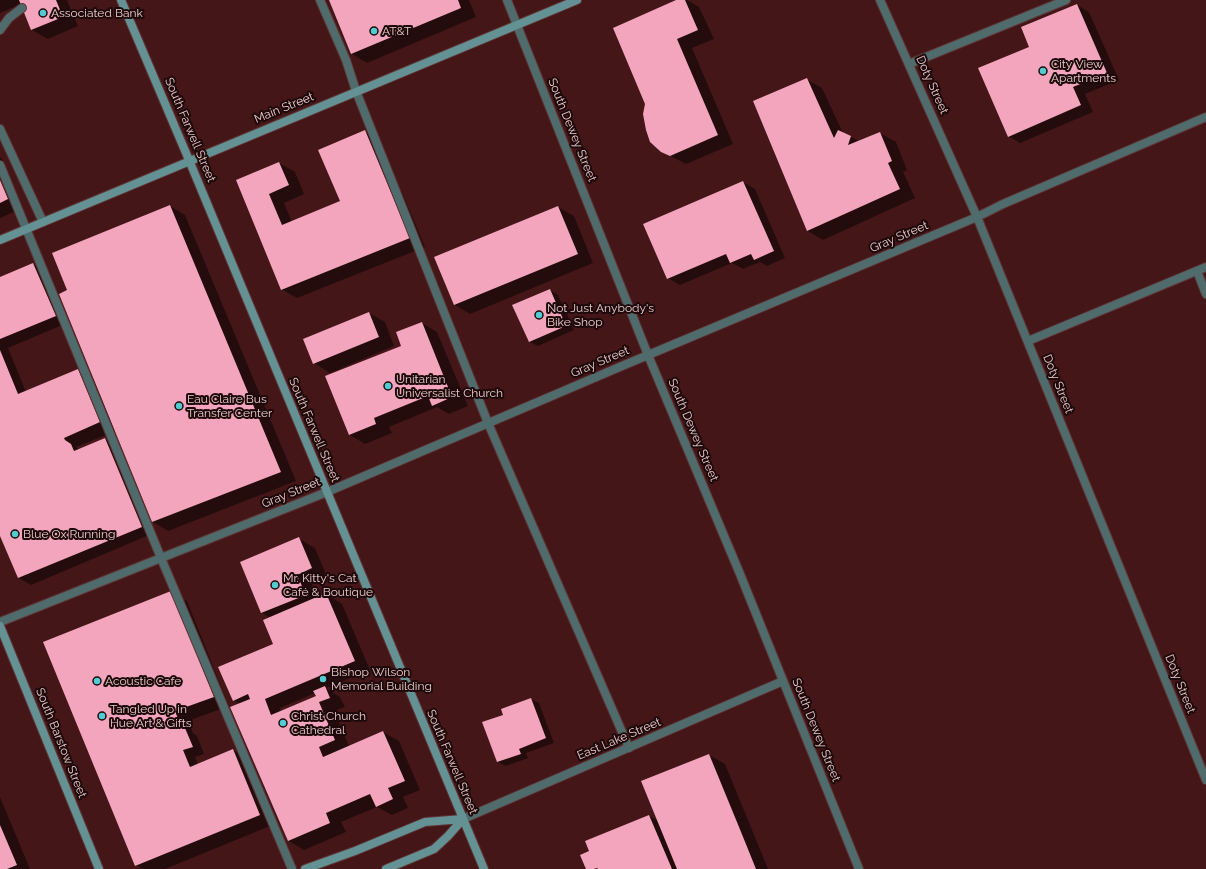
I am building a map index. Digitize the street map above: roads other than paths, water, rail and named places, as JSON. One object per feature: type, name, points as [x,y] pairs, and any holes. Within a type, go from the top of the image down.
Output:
[{"type":"street","name":"South Farwell Street","points":[[121,0],[484,869]]},
{"type":"street","points":[[320,0],[346,60],[356,91],[488,423],[629,748]]},
{"type":"street","name":"South Dewey Street","points":[[507,0],[648,355],[740,574],[859,869]]},
{"type":"street","name":"Main Street","points":[[0,240],[189,160],[577,0]]},
{"type":"street","name":"Doty Street","points":[[880,0],[977,217],[1206,780]]},
{"type":"street","points":[[909,64],[1066,0]]},
{"type":"street","points":[[0,30],[8,18],[22,8]]},
{"type":"street","name":"Gray Street","points":[[0,622],[327,492],[977,217],[1003,204],[1206,117]]},
{"type":"street","points":[[0,129],[43,222]]},
{"type":"street","points":[[0,165],[161,558],[292,869]]},
{"type":"street","points":[[1028,341],[1206,267]]},
{"type":"street","points":[[1197,271],[1206,294]]},
{"type":"street","name":"South Barstow Street","points":[[0,626],[99,869]]},
{"type":"street","name":"East Lake Street","points":[[305,869],[355,851],[425,822],[463,819],[783,681]]},
{"type":"street","name":"East Lake Street","points":[[386,869],[434,849],[463,819]]},
{"type":"place","name":"Associated Bank","points":[[43,13]]},
{"type":"place","name":"AT&T","points":[[374,31]]},
{"type":"place","name":"City View Apartments","points":[[1043,71]]},
{"type":"place","name":"Not Just Anybody's Bike Shop","points":[[539,315]]},
{"type":"place","name":"Unitarian Universalist Church","points":[[388,386]]},
{"type":"place","name":"Eau Claire Bus Transfer Center","points":[[179,406]]},
{"type":"place","name":"Blue Ox Running","points":[[15,534]]},
{"type":"place","name":"Mr. Kitty's Cat Café & Boutique","points":[[275,585]]},
{"type":"place","name":"Bishop Wilson Memorial Building","points":[[323,679]]},
{"type":"place","name":"Acoustic Cafe","points":[[97,681]]},
{"type":"place","name":"Tangled Up in Hue Art & Gifts","points":[[102,716]]},
{"type":"place","name":"Christ Church Cathedral","points":[[283,723]]}]
